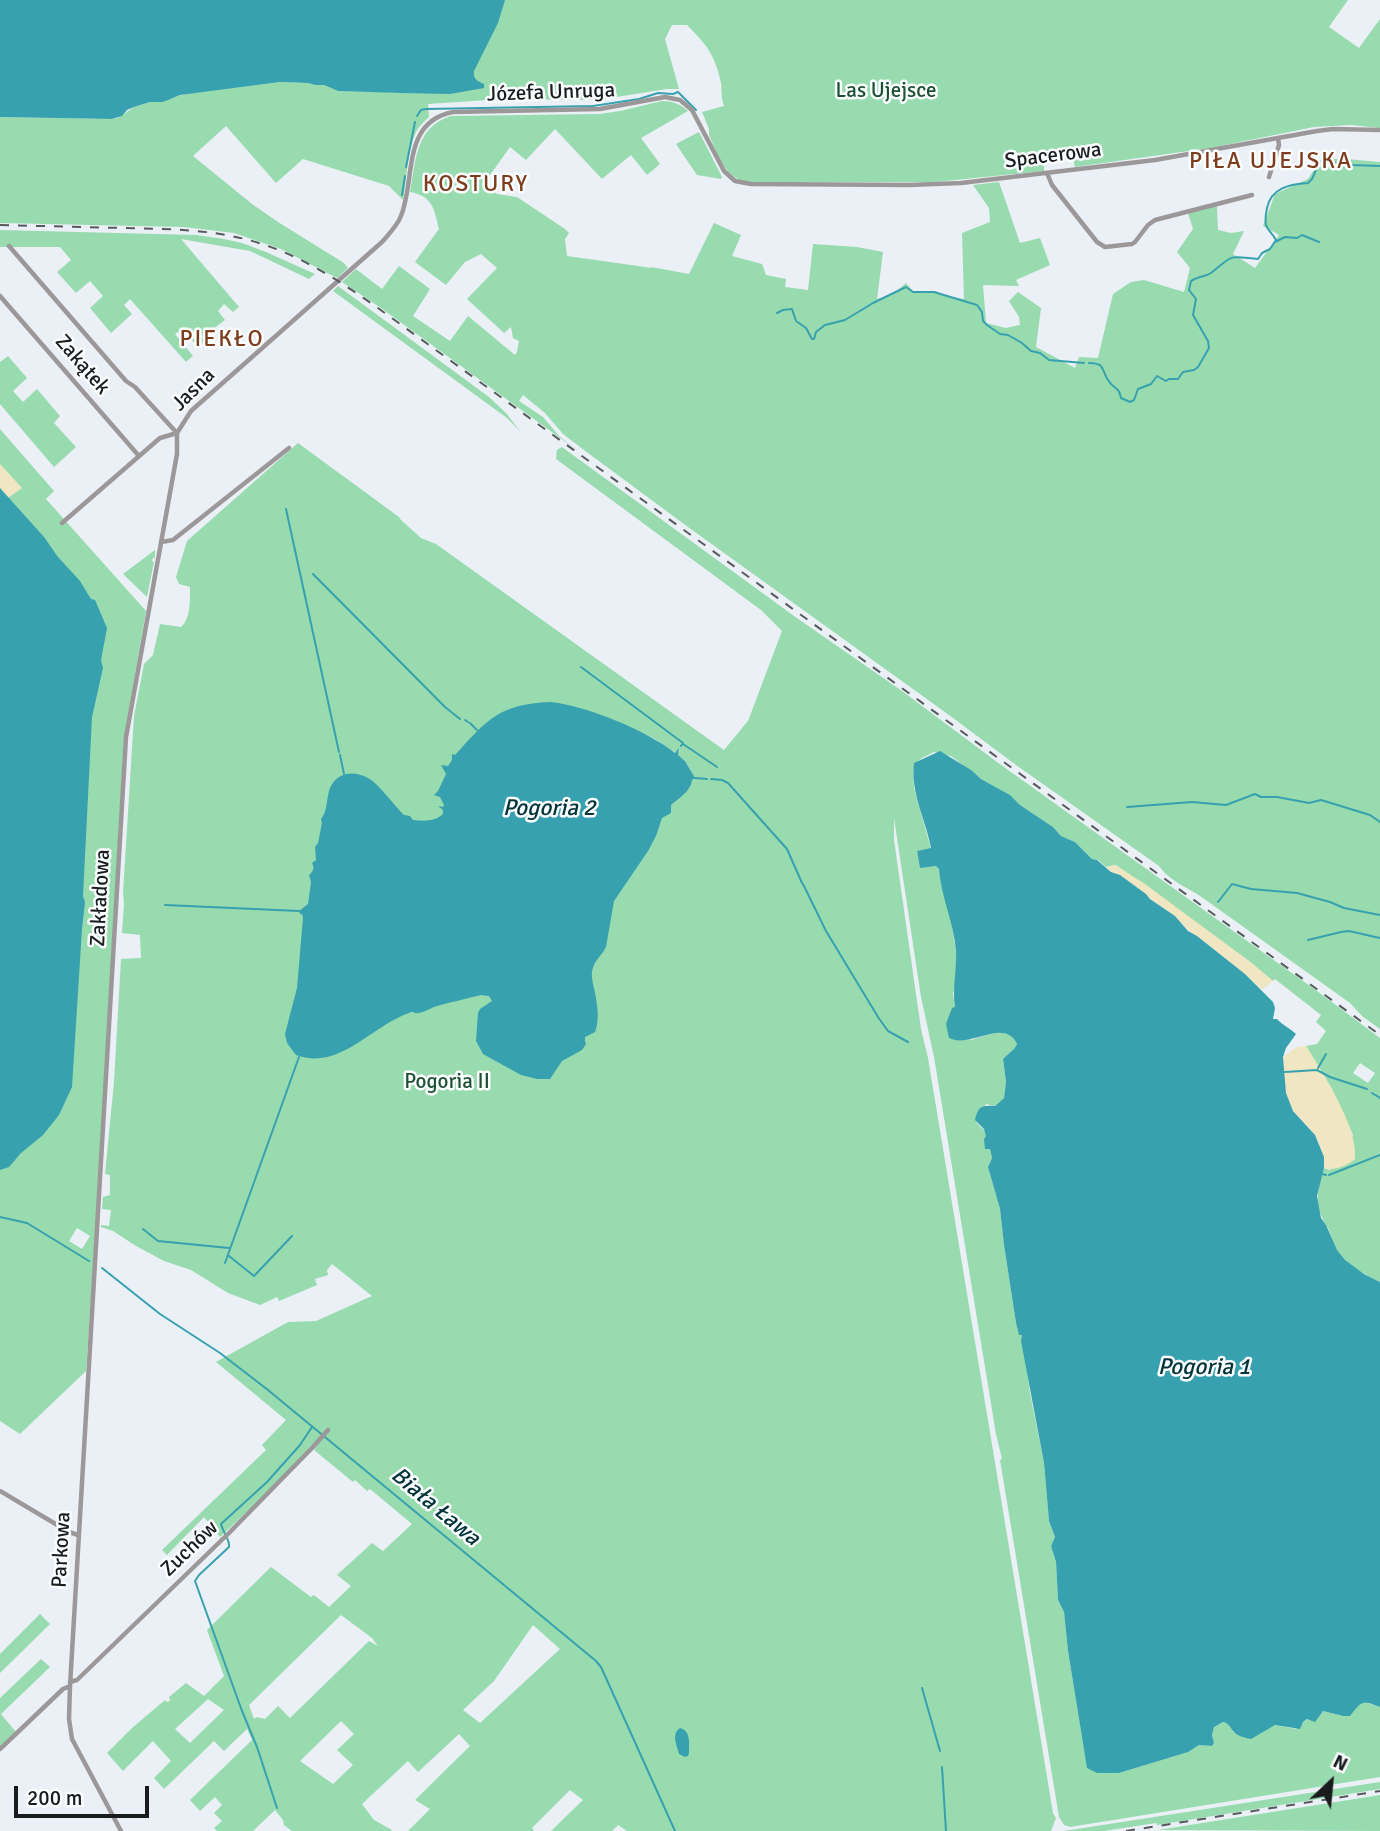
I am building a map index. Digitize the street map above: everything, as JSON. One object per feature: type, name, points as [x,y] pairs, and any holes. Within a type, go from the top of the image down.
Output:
[{"type":"street","name":"Józefa Unruga","points":[[410,172],[420,133],[441,115],[453,112],[600,109],[665,97],[680,100],[692,110],[729,177]]},
{"type":"street","name":"Spacerowa","points":[[729,177],[740,183],[753,184],[961,183],[1156,160],[1326,130],[1380,130]]},
{"type":"street","points":[[1269,177],[1279,145],[1278,138]]},
{"type":"street","name":"Jasna","points":[[62,523],[162,437],[177,433],[190,412],[388,235],[402,214],[410,172]]},
{"type":"street","points":[[1047,173],[1052,185],[1097,242],[1105,247],[1132,244],[1155,220],[1252,195]]},
{"type":"street","points":[[9,246],[125,380],[135,387],[177,433]]},
{"type":"street","name":"Zakątek","points":[[0,296],[139,456]]},
{"type":"street","name":"Zakładowa","points":[[96,1258],[127,737],[177,454],[177,433]]},
{"type":"street","points":[[161,542],[173,540],[289,448]]},
{"type":"street","name":"Parkowa","points":[[96,1258],[69,1719],[72,1739],[121,1831]]},
{"type":"street","name":"Zuchów","points":[[0,1749],[77,1680],[229,1533],[327,1431]]},
{"type":"street","points":[[0,1491],[78,1535]]},
{"type":"green space","name":"Las Ujejsce","points":[[493,0],[1348,0],[1329,27],[1359,48],[1380,19],[1380,128],[1351,125],[1314,127],[1210,148],[1075,167],[1073,159],[1060,161],[1059,156],[1044,157],[1044,171],[935,182],[745,182],[731,175],[722,163],[702,112],[724,106],[721,83],[713,58],[687,25],[672,25],[665,39],[679,89],[597,100],[503,99],[428,104],[429,117],[417,130],[411,146],[403,200],[389,186],[303,159],[276,183],[226,126],[193,156],[252,204],[344,263],[348,268],[337,278],[281,249],[234,233],[184,227],[0,223],[0,117],[112,119],[150,102],[163,102],[191,93],[280,82],[324,85],[338,91],[429,93]]},
{"type":"green space","points":[[662,101],[676,103],[688,111],[641,138],[660,164],[647,175],[631,155],[602,179],[555,129],[526,160],[510,147],[483,185],[497,194],[517,197],[565,229],[569,233],[565,239],[567,256],[689,274],[714,223],[741,235],[732,256],[762,264],[766,275],[786,279],[785,287],[808,290],[813,244],[883,252],[877,299],[893,294],[906,283],[913,291],[936,291],[945,296],[964,299],[962,233],[990,222],[989,208],[973,185],[999,182],[1020,243],[1040,238],[1050,265],[1016,280],[1019,286],[983,285],[986,323],[1006,328],[1020,325],[1019,317],[1009,301],[1018,292],[1041,308],[1036,347],[1075,368],[1079,357],[1098,358],[1113,294],[1131,282],[1144,280],[1184,292],[1190,268],[1177,252],[1193,229],[1188,213],[1217,206],[1218,230],[1231,233],[1244,231],[1233,254],[1255,268],[1279,235],[1263,226],[1275,194],[1308,179],[1321,159],[1380,162],[1380,1029],[1350,1003],[1174,880],[1159,866],[688,527],[563,434],[545,413],[523,395],[519,401],[543,417],[560,437],[578,451],[342,282],[356,269],[382,289],[399,266],[430,289],[413,316],[450,341],[468,316],[515,355],[519,341],[513,338],[511,327],[504,333],[467,299],[497,268],[481,254],[465,262],[446,285],[415,262],[439,229],[428,200],[410,192],[416,157],[424,137],[439,121],[451,116],[599,114]]},
{"type":"green space","points":[[699,132],[721,179],[697,175],[676,144]]},
{"type":"green space","points":[[0,230],[196,235],[242,243],[315,274],[309,279],[250,251],[181,239],[239,307],[233,312],[224,304],[218,311],[225,320],[202,337],[205,341],[198,347],[182,329],[175,334],[193,356],[186,362],[130,299],[124,305],[132,314],[111,333],[90,308],[103,296],[90,281],[76,293],[57,272],[71,260],[60,247],[0,247]]},
{"type":"green space","points":[[338,286],[489,397],[520,431],[507,418],[333,291]]},
{"type":"green space","points":[[8,356],[27,378],[13,391],[23,402],[37,389],[60,416],[54,423],[76,447],[54,467],[0,404],[0,362]]},
{"type":"green space","points":[[0,429],[54,491],[46,499],[146,611],[124,738],[86,1371],[20,1434],[0,1421]],"holes":[[[77,1228],[90,1236],[82,1249],[69,1241]]]},
{"type":"green space","name":"Pogoria II","points":[[298,443],[399,517],[421,538],[436,544],[724,750],[748,721],[782,631],[761,610],[556,459],[557,450],[562,447],[1380,1038],[1380,1282],[1356,1269],[1341,1256],[1318,1204],[1318,1191],[1324,1168],[1330,1170],[1353,1135],[1332,1089],[1306,1046],[1317,1044],[1326,1031],[1316,1022],[1321,1015],[1116,865],[1106,867],[1098,860],[1092,859],[1075,842],[1061,836],[1008,794],[981,779],[951,756],[934,752],[917,762],[913,770],[914,788],[931,849],[917,851],[920,867],[936,866],[939,869],[956,952],[956,985],[953,993],[955,1007],[971,1040],[1003,1033],[1008,1034],[1017,1044],[1003,1059],[1006,1082],[1004,1098],[995,1106],[986,1104],[976,1122],[986,1132],[986,1149],[990,1149],[992,1158],[988,1167],[1000,1209],[1016,1323],[1019,1334],[1022,1335],[1044,1463],[1049,1521],[1055,1537],[1051,1546],[1056,1562],[1058,1600],[1064,1612],[1085,1755],[1119,1773],[1187,1752],[1199,1745],[1212,1746],[1214,1726],[1223,1722],[1229,1724],[1233,1732],[1246,1738],[1275,1725],[1296,1729],[1323,1711],[1343,1716],[1352,1713],[1356,1706],[1364,1702],[1380,1707],[1380,1777],[1070,1827],[1064,1825],[1059,1817],[1000,1460],[1002,1459],[934,1057],[921,997],[894,818],[894,840],[921,1029],[1053,1813],[1056,1818],[1051,1831],[627,1831],[618,1825],[612,1831],[551,1831],[583,1800],[570,1790],[532,1828],[534,1831],[408,1831],[430,1809],[415,1800],[470,1746],[459,1734],[418,1772],[408,1761],[362,1804],[374,1820],[391,1831],[292,1831],[284,1825],[275,1810],[253,1831],[217,1831],[214,1828],[222,1821],[214,1813],[222,1805],[215,1797],[200,1811],[190,1800],[252,1740],[247,1729],[224,1751],[214,1741],[164,1789],[154,1778],[171,1761],[153,1741],[123,1771],[107,1753],[132,1728],[165,1700],[170,1701],[169,1697],[186,1683],[204,1696],[224,1676],[207,1630],[271,1567],[329,1607],[351,1586],[337,1575],[372,1543],[383,1551],[412,1524],[370,1489],[367,1491],[355,1480],[353,1482],[314,1450],[318,1445],[220,1537],[204,1517],[167,1555],[162,1550],[266,1450],[262,1445],[286,1420],[216,1362],[288,1322],[316,1321],[372,1296],[332,1264],[327,1270],[328,1275],[315,1279],[317,1285],[279,1301],[277,1297],[260,1305],[228,1293],[191,1270],[164,1261],[113,1231],[101,1227],[109,1226],[111,1210],[102,1209],[103,1197],[110,1195],[110,1175],[105,1174],[114,1082],[121,959],[141,958],[140,935],[122,933],[134,716],[144,664],[153,655],[160,624],[181,627],[188,614],[190,587],[179,584],[176,577],[187,541]],"holes":[[[626,725],[676,753],[680,749],[677,755],[691,771]],[[1360,1063],[1375,1073],[1368,1083],[1353,1073]],[[341,1615],[372,1638],[378,1646],[369,1641],[290,1718],[278,1706],[265,1719],[254,1719],[249,1705]],[[533,1625],[560,1649],[480,1723],[463,1710],[494,1681]],[[208,1699],[224,1710],[190,1743],[175,1729]],[[341,1721],[354,1734],[337,1750],[353,1765],[333,1784],[300,1761]]]},
{"type":"green space","points":[[155,550],[155,558],[152,561],[154,562],[147,597],[123,574]]},
{"type":"green space","points":[[40,1614],[50,1624],[0,1673],[0,1654]]},
{"type":"green space","points":[[41,1659],[50,1667],[1,1714],[16,1732],[0,1747],[0,1698]]},
{"type":"green space","points":[[1380,1782],[1380,1789],[1157,1825],[1104,1831],[1064,1831]]},
{"type":"green space","points":[[1380,1795],[1380,1831],[1158,1830]]},
{"type":"sand","points":[[0,464],[22,488],[8,498],[0,488]]},
{"type":"sand","points":[[1115,865],[1145,884],[1273,981],[1262,990],[1190,932],[1178,919],[1106,867]]},
{"type":"sand","points":[[1306,1046],[1330,1085],[1351,1131],[1355,1159],[1332,1169],[1324,1168],[1318,1141],[1292,1109],[1286,1096],[1283,1057],[1297,1047]]},
{"type":"water","points":[[0,0],[505,0],[498,23],[474,71],[475,78],[484,84],[484,88],[450,94],[401,93],[338,91],[324,85],[280,82],[180,95],[163,102],[150,102],[134,107],[122,116],[112,119],[0,117]]},
{"type":"water","points":[[0,488],[44,537],[80,581],[91,599],[95,600],[107,628],[101,660],[103,668],[92,717],[83,896],[85,902],[72,1087],[59,1115],[43,1135],[9,1167],[0,1170]]},
{"type":"water","name":"Pogoria 2","points":[[550,702],[580,708],[616,720],[649,736],[675,753],[679,748],[678,755],[695,778],[687,791],[671,805],[671,813],[662,818],[648,851],[614,901],[606,947],[592,971],[598,1011],[595,1032],[585,1037],[586,1044],[582,1050],[562,1061],[550,1079],[521,1075],[483,1054],[476,1041],[478,1013],[492,1001],[489,996],[481,995],[440,1005],[421,1013],[409,1013],[355,1045],[327,1057],[296,1055],[287,1043],[285,1034],[297,988],[303,918],[299,911],[308,904],[311,882],[309,875],[313,870],[312,863],[316,860],[315,847],[321,819],[333,783],[346,774],[363,775],[376,784],[404,815],[413,820],[436,818],[443,814],[443,810],[438,806],[444,805],[440,797],[434,795],[446,774],[441,765],[448,766],[452,754],[455,755],[495,716],[518,706]]},
{"type":"water","name":"Pogoria 1","points":[[940,751],[1010,795],[1061,836],[1075,842],[1092,859],[1120,875],[1175,916],[1188,931],[1245,974],[1273,1002],[1273,1019],[1277,1019],[1296,1034],[1283,1057],[1286,1093],[1293,1111],[1315,1135],[1324,1157],[1317,1196],[1321,1218],[1345,1260],[1380,1282],[1380,1707],[1362,1703],[1350,1716],[1323,1711],[1315,1722],[1307,1719],[1300,1729],[1275,1725],[1251,1739],[1237,1734],[1223,1722],[1214,1727],[1212,1746],[1199,1745],[1188,1752],[1119,1773],[1097,1773],[1087,1768],[1064,1612],[1058,1600],[1056,1562],[1051,1546],[1055,1537],[1049,1521],[1044,1463],[1022,1335],[1019,1335],[1016,1323],[1000,1209],[988,1167],[992,1158],[990,1149],[985,1149],[984,1129],[975,1120],[981,1107],[995,1106],[1004,1098],[1006,1082],[1003,1059],[1017,1044],[1011,1036],[1004,1033],[967,1040],[949,1038],[946,1024],[952,1008],[955,1007],[955,941],[939,869],[936,866],[920,868],[917,851],[931,848],[914,785],[914,763]]},
{"type":"water","points":[[680,1728],[689,1738],[689,1753],[685,1757],[679,1754],[675,1740]]},
{"type":"waterway","points":[[417,116],[421,110],[426,109],[593,106],[639,99],[658,93],[678,92],[696,110]]},
{"type":"waterway","points":[[406,167],[415,122]]},
{"type":"waterway","points":[[1089,363],[1101,366],[1121,398],[1130,402],[1134,400],[1138,389],[1151,384],[1157,376],[1166,381],[1178,379],[1183,372],[1194,370],[1209,348],[1208,341],[1193,315],[1196,299],[1189,290],[1191,281],[1211,273],[1232,258],[1258,259],[1270,249],[1276,240],[1266,225],[1269,201],[1282,188],[1308,183],[1319,163],[1324,161],[1380,166]]},
{"type":"waterway","points":[[402,195],[405,176]]},
{"type":"waterway","points":[[1275,242],[1285,237],[1297,238],[1302,235],[1319,242]]},
{"type":"waterway","points":[[777,313],[792,309],[796,321],[806,328],[814,339],[816,332],[825,325],[845,320],[906,287],[913,292],[934,292],[977,305],[987,325],[1022,343],[1031,351],[1040,353],[1049,360],[1084,363]]},
{"type":"waterway","points":[[286,509],[339,752]]},
{"type":"waterway","points":[[313,574],[460,719]]},
{"type":"waterway","points":[[581,667],[683,743],[681,746]]},
{"type":"waterway","points":[[470,723],[477,730]]},
{"type":"waterway","points":[[683,744],[717,767]]},
{"type":"waterway","points":[[340,755],[344,774]]},
{"type":"waterway","points":[[695,778],[707,779]]},
{"type":"waterway","points":[[711,779],[728,783],[787,849],[802,883]]},
{"type":"waterway","points":[[1127,807],[1192,802],[1226,805],[1255,794],[1309,803],[1321,800],[1370,815],[1380,822]]},
{"type":"waterway","points":[[803,884],[826,931],[878,1017],[888,1031],[908,1042]]},
{"type":"waterway","points":[[1218,902],[1232,884],[1251,889],[1297,893],[1344,908],[1380,915]]},
{"type":"waterway","points":[[165,905],[299,911]]},
{"type":"waterway","points":[[1308,940],[1349,931],[1380,938]]},
{"type":"waterway","points":[[1318,1068],[1326,1054]]},
{"type":"waterway","points":[[225,1263],[299,1057]]},
{"type":"waterway","points":[[1285,1072],[1317,1070],[1367,1089]]},
{"type":"waterway","points":[[1372,1093],[1380,1098]]},
{"type":"waterway","points":[[1329,1175],[1380,1155]]},
{"type":"waterway","points":[[1322,1174],[1326,1175]]},
{"type":"waterway","name":"Biała Ława","points":[[0,1217],[27,1223],[89,1261]]},
{"type":"waterway","points":[[143,1229],[158,1241],[229,1248]]},
{"type":"waterway","points":[[229,1256],[254,1276],[292,1236]]},
{"type":"waterway","name":"Biała Ława","points":[[102,1268],[160,1314],[220,1353],[268,1390],[596,1661],[675,1831]]},
{"type":"waterway","points":[[277,1808],[195,1581],[229,1547],[221,1524],[267,1482],[300,1445],[312,1427]]},
{"type":"waterway","points":[[922,1688],[940,1751]]},
{"type":"waterway","points":[[942,1767],[946,1831]]},
{"type":"railway","points":[[0,225],[213,233],[282,251],[329,276],[360,295],[1380,1035]]},
{"type":"railway","points":[[1126,1831],[1380,1791]]},
{"type":"district","name":"PIŁA UJEJSKA","points":[[1271,162]]},
{"type":"district","name":"KOSTURY","points":[[476,185]]},
{"type":"district","name":"PIEKŁO","points":[[222,340]]}]
